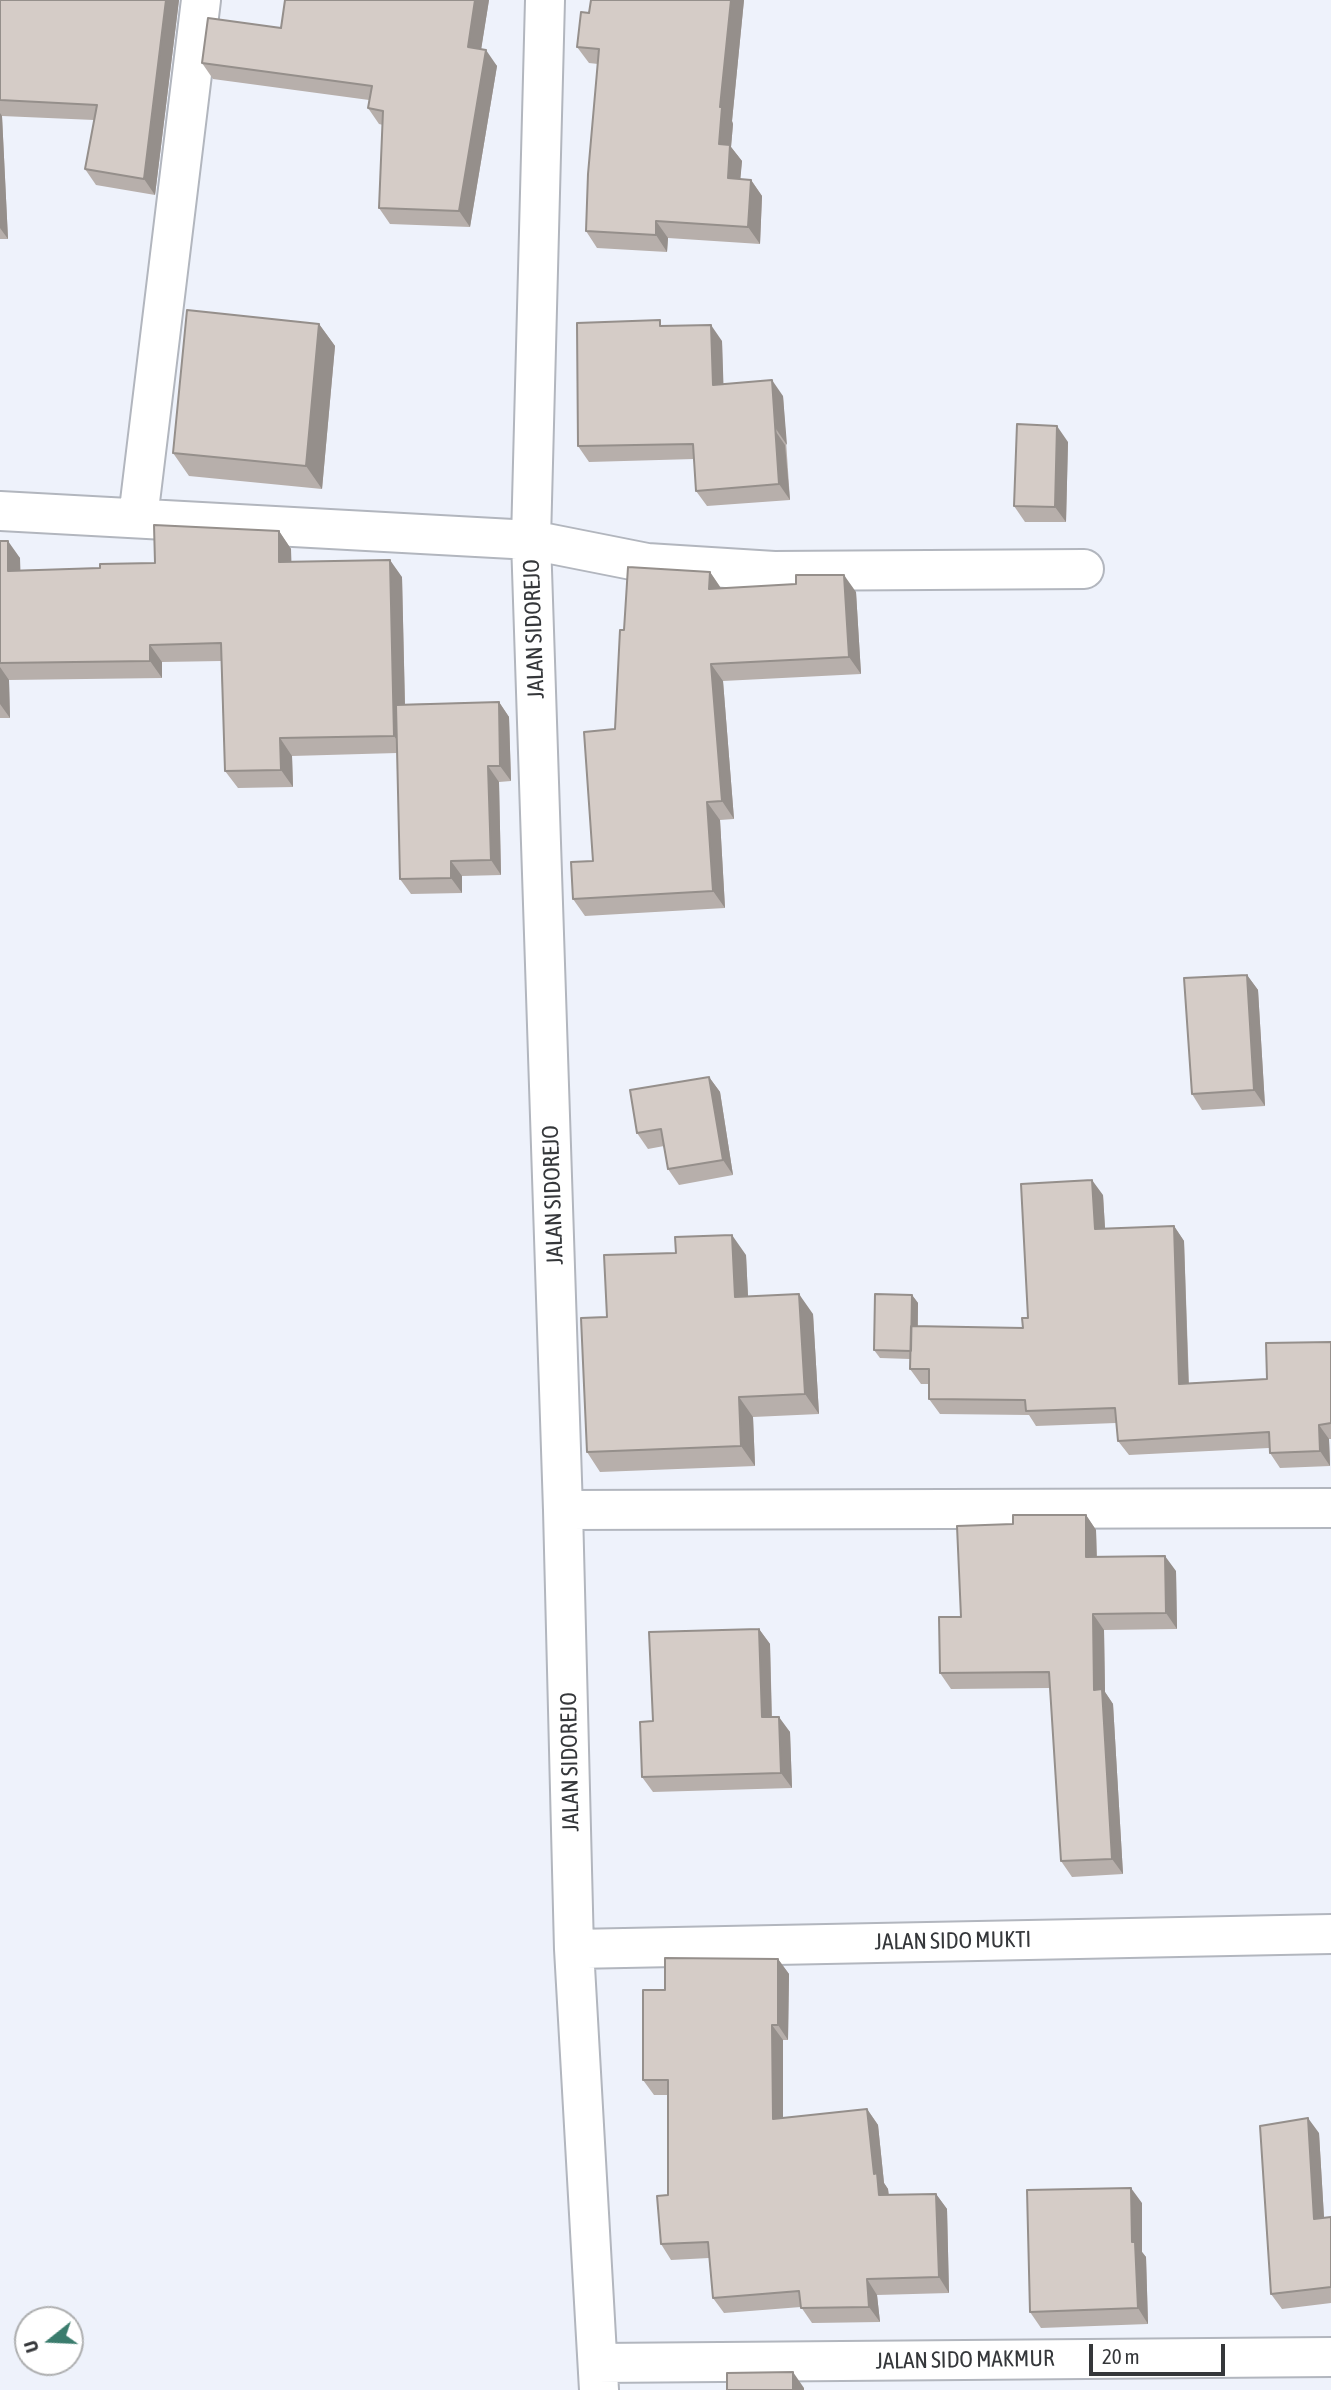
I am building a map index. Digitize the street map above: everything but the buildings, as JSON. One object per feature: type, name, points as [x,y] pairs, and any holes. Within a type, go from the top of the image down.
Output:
[{"type":"street","points":[[138,518],[201,0]]},
{"type":"street","name":"JALAN SIDOREJO","points":[[545,0],[531,540],[563,1510],[574,1949],[598,2377]]},
{"type":"street","points":[[0,511],[531,540],[647,563],[774,571],[1084,569]]},
{"type":"street","points":[[563,1510],[1331,1508]]},
{"type":"street","name":"JALAN SIDO MUKTI","points":[[574,1949],[1331,1934]]},
{"type":"street","name":"JALAN SIDO MAKMUR","points":[[598,2377],[1331,2357]]}]
